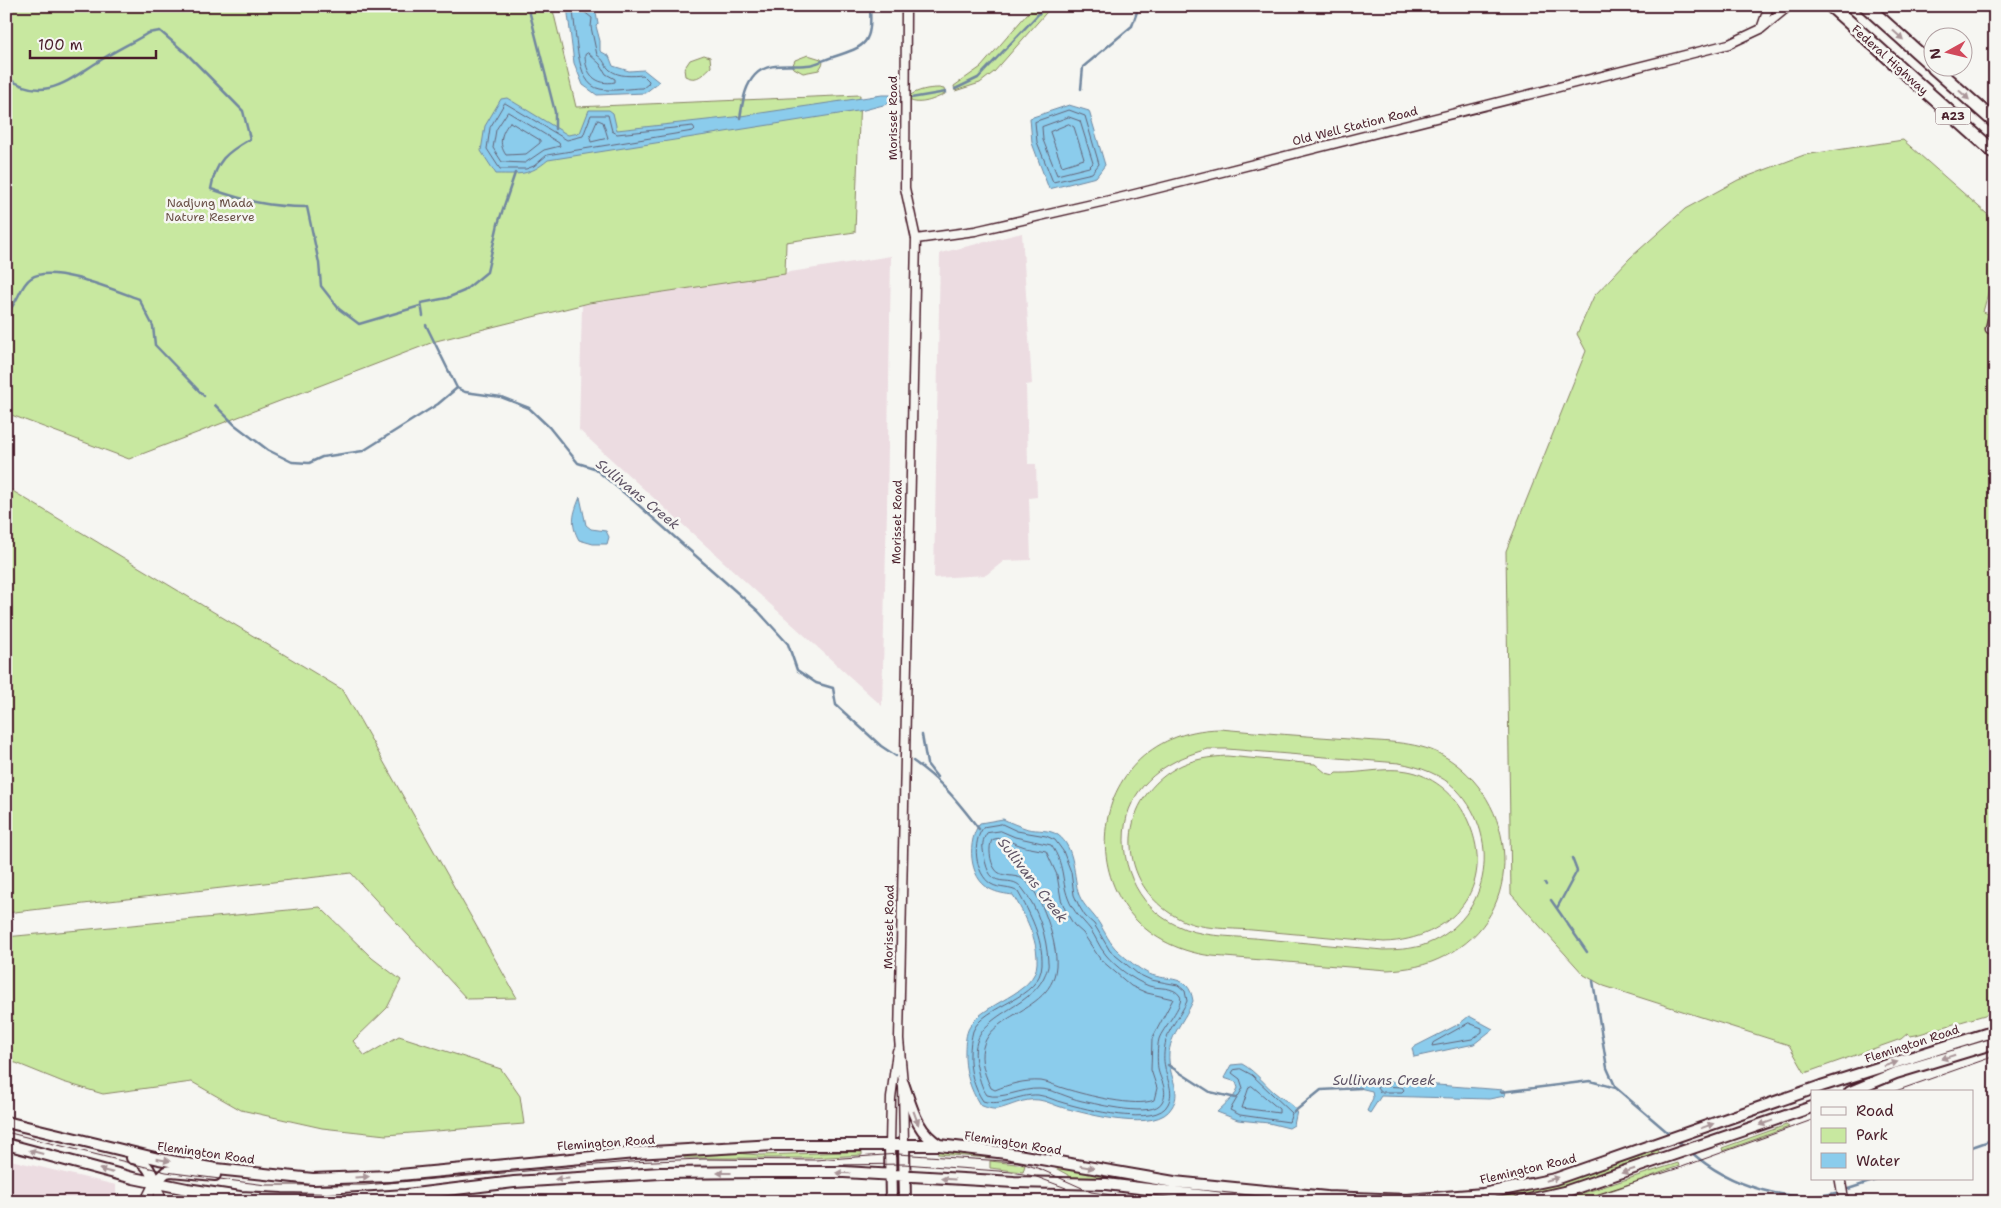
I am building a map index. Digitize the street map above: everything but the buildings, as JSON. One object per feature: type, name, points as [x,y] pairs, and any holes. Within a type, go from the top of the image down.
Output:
[{"type":"highway","name":"Federal Highway","points":[[1831,6],[1995,153]]},
{"type":"highway","name":"Federal Highway","points":[[1866,6],[1924,58]]},
{"type":"highway","name":"Federal Highway","points":[[1946,78],[1995,122]]},
{"type":"main road","name":"Flemington Road","points":[[1822,1089],[1995,1030]]},
{"type":"main road","name":"Flemington Road","points":[[1855,1090],[1896,1073],[1995,1043]]},
{"type":"main road","points":[[903,1083],[920,1129],[926,1138],[939,1145]]},
{"type":"main road","name":"Flemington Road","points":[[6,1122],[159,1159],[216,1169],[313,1179],[389,1176],[635,1154],[774,1145],[939,1145],[1006,1152],[1174,1182],[1327,1197],[1407,1200],[1483,1194],[1554,1179],[1811,1093]]},
{"type":"main road","points":[[1520,1202],[1564,1192],[1674,1156],[1811,1106]]},
{"type":"main road","points":[[30,1128],[40,1136],[137,1159],[149,1168],[155,1182]]},
{"type":"main road","points":[[6,1144],[155,1182],[240,1197],[327,1200],[406,1195],[514,1182],[660,1173],[844,1172],[1014,1182],[1106,1184],[1257,1202]]},
{"type":"main road","name":"Morisset Road","points":[[890,1145],[891,1202]]},
{"type":"main road","points":[[904,1145],[905,1202]]},
{"type":"main road","points":[[155,1182],[166,1172],[172,1171],[285,1181],[313,1179]]},
{"type":"street","name":"Morisset Road","points":[[904,1145],[903,1083],[899,1039],[916,239],[905,188],[906,6]]},
{"type":"street","points":[[1761,29],[1769,6]]},
{"type":"street","name":"Old Well Station Road","points":[[916,239],[971,231],[1132,194],[1729,44],[1761,29],[1789,6]]},
{"type":"street","points":[[1990,329],[1995,306]]},
{"type":"street","name":"Morisset Road","points":[[890,1145],[891,1098],[899,1039]]},
{"type":"street","points":[[1840,1180],[1844,1201]]},
{"type":"street","points":[[145,1202],[155,1182]]},
{"type":"street","points":[[155,1182],[162,1202]]},
{"type":"shaded area","points":[[1022,233],[1032,384],[1026,385],[1028,464],[1036,464],[1037,497],[1029,498],[1031,560],[1004,561],[986,575],[934,578],[940,253]]},
{"type":"shaded area","points":[[891,256],[882,706],[579,430],[582,305]]},
{"type":"shaded area","points":[[6,1159],[116,1185],[116,1202],[6,1202]]},
{"type":"shaded area","points":[[942,1194],[1023,1200],[1041,1202],[936,1202]]},
{"type":"green space","name":"Nadjung Mada Nature Reserve","points":[[6,6],[552,6],[576,107],[860,95],[855,232],[786,242],[785,274],[589,303],[436,341],[129,459],[6,413]]},
{"type":"green space","points":[[1034,6],[1052,6],[994,72],[980,83],[955,91],[954,86],[981,67]]},
{"type":"green space","points":[[704,55],[710,57],[711,67],[696,78],[685,76],[684,69],[690,60]]},
{"type":"green space","points":[[808,55],[821,59],[823,63],[819,70],[803,73],[792,67],[795,60]]},
{"type":"green space","points":[[939,88],[944,89],[945,94],[932,100],[913,102],[909,100],[909,96],[916,92]]},
{"type":"green space","points":[[1903,140],[1995,221],[1995,268],[1983,312],[1995,316],[1995,1012],[1916,1035],[1910,1036],[1908,1033],[1901,1039],[1805,1073],[1789,1045],[1604,986],[1584,975],[1511,894],[1506,551],[1586,351],[1577,334],[1594,296],[1630,258],[1685,209],[1738,180],[1804,155]]},
{"type":"green space","points":[[6,487],[343,690],[517,998],[467,999],[351,873],[6,913]]},
{"type":"green space","points":[[1220,729],[1396,742],[1431,750],[1442,755],[1468,774],[1487,799],[1499,827],[1504,856],[1501,886],[1491,913],[1472,937],[1445,956],[1424,965],[1395,970],[1212,956],[1164,941],[1130,913],[1111,877],[1105,836],[1114,797],[1136,763],[1172,739]],"holes":[[[1208,749],[1399,763],[1437,775],[1457,790],[1472,810],[1481,832],[1484,855],[1482,878],[1475,900],[1462,919],[1444,935],[1421,946],[1402,949],[1383,950],[1205,934],[1185,929],[1162,917],[1140,894],[1132,880],[1127,864],[1124,832],[1132,803],[1148,780],[1170,764]]]},
{"type":"green space","points":[[1227,756],[1315,764],[1326,773],[1334,775],[1336,773],[1386,770],[1406,771],[1424,776],[1440,786],[1447,791],[1464,813],[1476,845],[1477,867],[1472,888],[1462,906],[1448,920],[1430,932],[1408,939],[1384,942],[1214,928],[1195,925],[1178,918],[1158,903],[1143,885],[1134,865],[1131,843],[1133,822],[1142,801],[1156,783],[1176,768],[1195,761]]},
{"type":"green space","points":[[320,907],[372,958],[401,980],[387,1008],[353,1041],[365,1056],[399,1036],[501,1069],[520,1096],[524,1124],[386,1135],[322,1128],[241,1110],[192,1082],[103,1094],[63,1082],[16,1063],[6,1062],[6,937]]},
{"type":"green space","points":[[1786,1125],[1789,1127],[1723,1151],[1722,1148]]},
{"type":"green space","points":[[1658,1149],[1660,1155],[1580,1182],[1493,1202],[1455,1202],[1542,1187]]},
{"type":"green space","points":[[938,1151],[990,1156],[990,1158],[938,1154]]},
{"type":"green space","points":[[862,1152],[862,1155],[810,1158],[684,1158],[684,1156],[734,1153],[760,1155]]},
{"type":"green space","points":[[990,1161],[1025,1165],[1023,1172],[990,1168]]},
{"type":"green space","points":[[1678,1163],[1679,1166],[1601,1194],[1555,1202]]},
{"type":"green space","points":[[1048,1164],[1156,1184],[1328,1202],[1304,1202],[1108,1180],[1068,1178],[1068,1175]]},
{"type":"water","points":[[567,6],[585,6],[596,13],[600,51],[609,56],[613,66],[629,71],[644,70],[659,82],[645,93],[597,95],[583,85],[574,63]]},
{"type":"water","points":[[882,95],[898,95],[899,101],[864,110],[548,160],[535,169],[524,173],[496,174],[481,151],[485,126],[501,99],[507,98],[568,135],[580,133],[589,110],[609,110],[613,113],[617,130],[734,117]]},
{"type":"water","points":[[1069,105],[1089,111],[1105,165],[1096,177],[1049,189],[1032,143],[1030,118]]},
{"type":"water","points":[[580,497],[586,525],[591,529],[606,531],[609,537],[607,544],[593,544],[579,540],[574,529],[574,519]]},
{"type":"water","points":[[1003,819],[1028,829],[1047,831],[1058,835],[1068,847],[1071,855],[1081,899],[1097,919],[1115,948],[1145,972],[1182,982],[1191,992],[1193,1001],[1172,1040],[1170,1049],[1170,1067],[1176,1097],[1172,1107],[1164,1115],[1138,1121],[1122,1120],[1033,1100],[993,1109],[980,1105],[976,1099],[968,1079],[965,1057],[968,1030],[985,1011],[1028,983],[1034,974],[1037,963],[1033,936],[1013,895],[990,889],[983,884],[974,868],[972,858],[973,839],[980,823]]},
{"type":"water","points":[[1469,1016],[1493,1029],[1474,1044],[1414,1057],[1412,1048],[1459,1024]]},
{"type":"water","points":[[1242,1064],[1297,1111],[1294,1125],[1289,1128],[1269,1123],[1238,1120],[1217,1112],[1234,1096],[1238,1088],[1236,1082],[1224,1078],[1231,1065]]},
{"type":"water","points":[[1370,1080],[1504,1090],[1505,1096],[1489,1099],[1381,1096],[1370,1113],[1367,1111],[1373,1098],[1372,1091],[1351,1086]]},
{"type":"waterway","points":[[528,6],[555,112],[555,129]]},
{"type":"waterway","points":[[740,118],[746,90],[751,80],[760,71],[773,66],[814,64],[853,50],[865,42],[870,28],[870,6]]},
{"type":"waterway","points":[[955,89],[978,78],[1046,6]]},
{"type":"waterway","points":[[1081,89],[1083,67],[1132,26],[1139,6]]},
{"type":"waterway","points":[[6,77],[20,85],[33,89],[56,86],[148,33],[160,31],[187,54],[243,111],[250,139],[223,158],[216,171],[211,189],[258,202],[281,206],[307,207],[319,263],[321,286],[339,309],[359,324],[420,306]]},
{"type":"waterway","points":[[911,98],[946,92]]},
{"type":"waterway","points":[[423,316],[421,303],[447,298],[464,291],[487,272],[498,224],[515,173]]},
{"type":"waterway","name":"Sullivans Creek","points":[[6,313],[10,310],[27,281],[40,274],[68,276],[84,280],[139,299],[153,326],[155,345],[204,396]]},
{"type":"waterway","points":[[426,325],[457,388]]},
{"type":"waterway","name":"Sullivans Creek","points":[[215,405],[235,425],[268,450],[292,462],[309,463],[322,457],[363,451],[438,404],[457,388],[465,392],[501,397],[529,408],[549,427],[578,463],[594,468],[758,611],[788,644],[797,670],[816,683],[833,688],[836,705],[881,746],[896,756]]},
{"type":"waterway","points":[[922,735],[927,764],[937,777]]},
{"type":"waterway","name":"Sullivans Creek","points":[[913,761],[942,785],[979,829]]},
{"type":"waterway","points":[[1557,908],[1577,871],[1572,858]]},
{"type":"waterway","points":[[1551,900],[1587,952]]},
{"type":"waterway","points":[[1593,981],[1607,1068],[1616,1088]]},
{"type":"waterway","name":"Sullivans Creek","points":[[1168,1065],[1210,1092],[1236,1098]]},
{"type":"waterway","name":"Sullivans Creek","points":[[1501,1092],[1590,1081],[1616,1088],[1672,1136]]},
{"type":"waterway","name":"Sullivans Creek","points":[[1294,1112],[1321,1090],[1361,1088]]},
{"type":"waterway","name":"Sullivans Creek","points":[[1676,1139],[1685,1147]]},
{"type":"waterway","name":"Sullivans Creek","points":[[1974,1146],[1995,1139]]},
{"type":"waterway","name":"Sullivans Creek","points":[[1691,1152],[1723,1174],[1761,1190],[1801,1196],[1840,1192]]},
{"type":"waterway","name":"Sullivans Creek","points":[[1845,1190],[1876,1180]]},
{"type":"tram line","points":[[1899,1090],[1995,1056]]},
{"type":"tram line","points":[[1574,1202],[1682,1167],[1811,1120]]},
{"type":"tram line","points":[[6,1132],[166,1172],[266,1185],[365,1185],[630,1162],[702,1159],[815,1160],[898,1154],[1018,1162],[1040,1169],[1091,1192],[1160,1202]]},
{"type":"tram line","points":[[839,1165],[904,1164],[1012,1172],[1034,1176],[1066,1188]]}]
